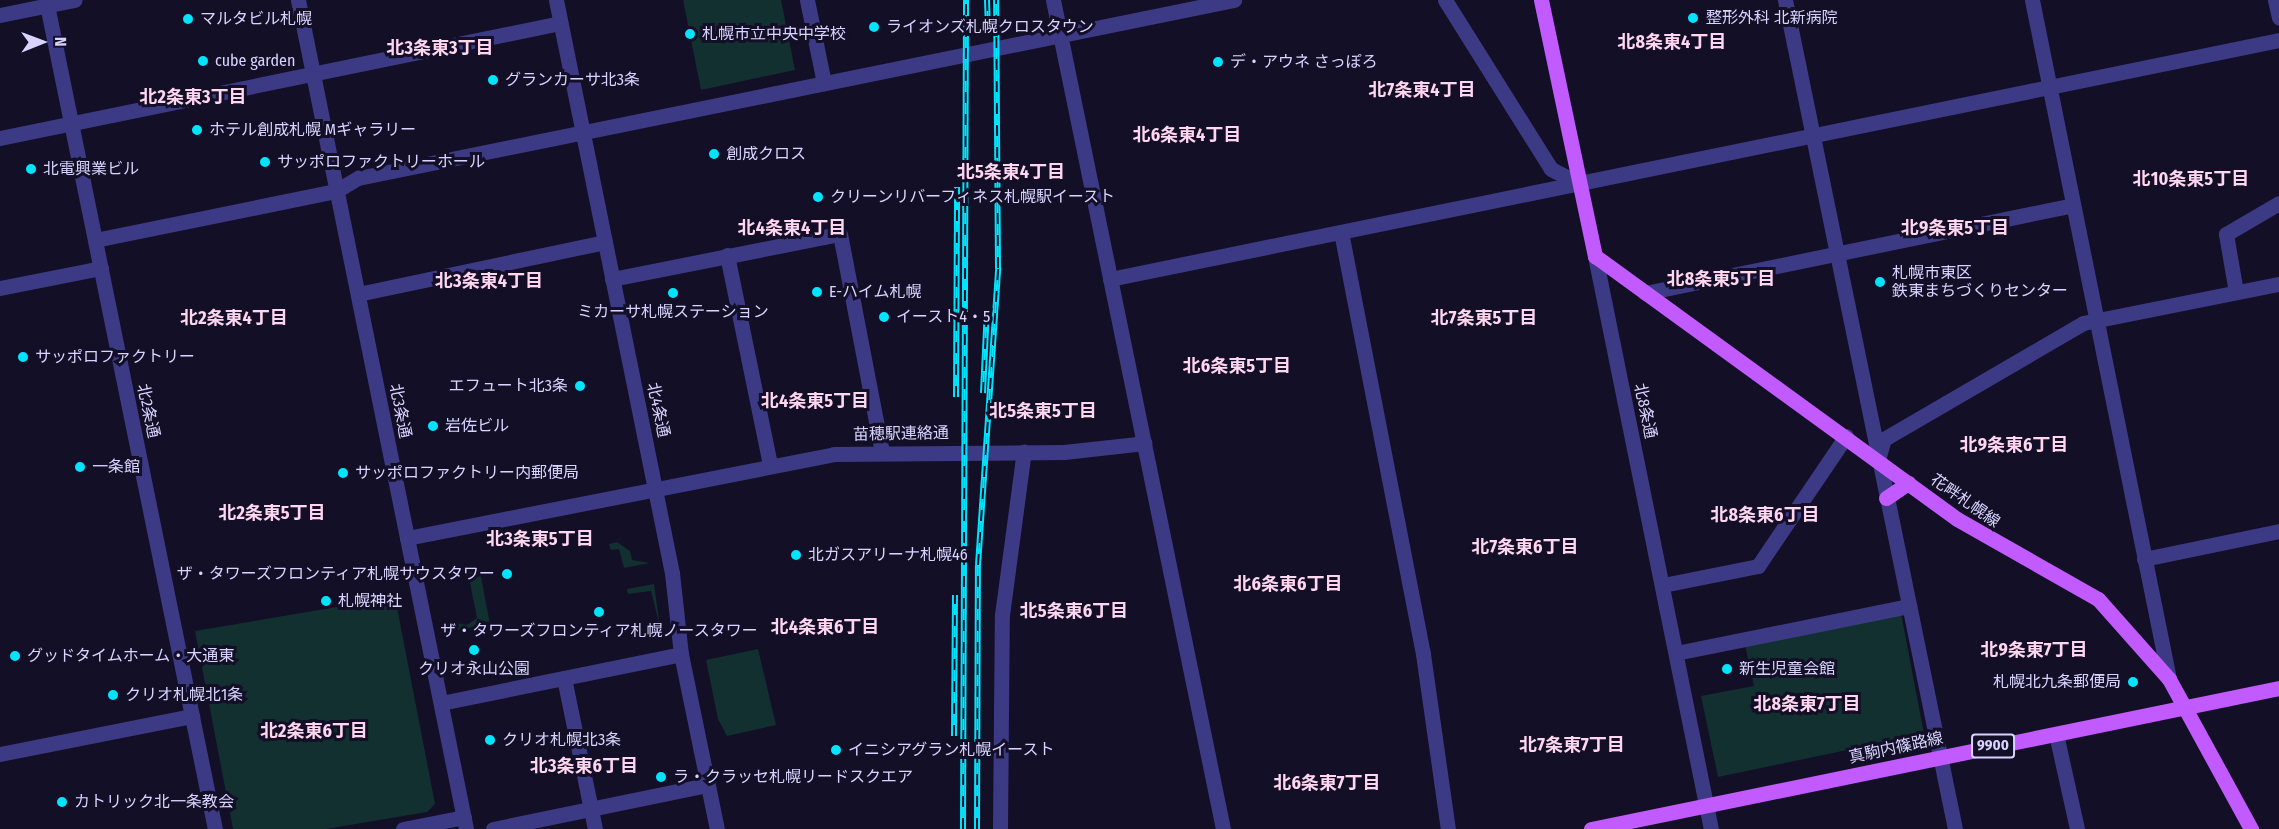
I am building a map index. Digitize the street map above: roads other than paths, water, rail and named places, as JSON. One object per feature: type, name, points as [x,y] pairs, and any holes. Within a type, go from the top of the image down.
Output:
[{"type":"main road","name":"北8条通","points":[[1541,0],[1595,256]]},
{"type":"main road","name":"花畔札幌線","points":[[1595,256],[1730,359],[1846,436],[1993,543],[2098,600],[2169,679],[2182,707],[2251,829]]},
{"type":"main road","points":[[1886,498],[1908,483]]},
{"type":"main road","name":"真駒内篠路線","points":[[1591,829],[2279,688]]},
{"type":"street","points":[[0,15],[47,3],[74,0]]},
{"type":"street","name":"北3条通","points":[[298,0],[465,823]]},
{"type":"street","name":"北4条通","points":[[555,0],[655,488],[681,654],[717,829]]},
{"type":"street","points":[[807,0],[824,83]]},
{"type":"street","points":[[1053,0],[1223,829]]},
{"type":"street","points":[[95,240],[336,190],[358,178],[1234,0]]},
{"type":"street","points":[[1445,0],[1551,169],[1578,183]]},
{"type":"street","points":[[1785,0],[1955,829]]},
{"type":"street","points":[[2032,0],[2169,679]]},
{"type":"street","points":[[2275,0],[2279,18]]},
{"type":"street","name":"北2条通","points":[[47,3],[215,829]]},
{"type":"street","points":[[0,138],[560,23]]},
{"type":"street","points":[[1110,279],[2049,89],[2279,40]]},
{"type":"street","points":[[2236,292],[2226,234],[2279,203]]},
{"type":"street","points":[[1645,292],[2072,205]]},
{"type":"street","points":[[1341,232],[1423,654],[1448,829]]},
{"type":"street","points":[[612,279],[840,234],[882,452]]},
{"type":"street","points":[[358,294],[604,242]]},
{"type":"street","points":[[727,255],[770,465]]},
{"type":"street","name":"北8条通","points":[[1595,256],[1711,829]]},
{"type":"street","points":[[0,288],[101,268]]},
{"type":"street","points":[[1878,459],[1884,440],[2095,321],[2279,284]]},
{"type":"street","points":[[1663,585],[1758,566],[1846,436]]},
{"type":"street","name":"苗穂駅連絡通","points":[[407,538],[770,465],[882,452],[1024,451],[1144,443]]},
{"type":"street","points":[[1000,829],[1002,615],[1024,451]]},
{"type":"street","points":[[2144,559],[2279,531]]},
{"type":"street","points":[[1676,652],[1909,606]]},
{"type":"street","points":[[441,703],[681,654]]},
{"type":"street","points":[[564,678],[595,829]]},
{"type":"street","points":[[0,754],[192,716]]},
{"type":"street","points":[[2056,734],[2074,828]]},
{"type":"street","points":[[493,829],[708,785]]},
{"type":"street","points":[[403,829],[465,823]]},
{"type":"railway","points":[[963,829],[966,0]]},
{"type":"railway","points":[[987,0],[988,27]]},
{"type":"railway","points":[[977,829],[978,565],[998,268],[996,0]]},
{"type":"railway","points":[[956,397],[957,187]]},
{"type":"railway","points":[[983,393],[987,309]]},
{"type":"railway","points":[[954,736],[955,595]]},
{"type":"place","name":"整形外科 北新病院","points":[[1693,18]]},
{"type":"place","name":"マルタビル札幌","points":[[188,19]]},
{"type":"place","name":"ライオンズ札幌クロスタウン","points":[[874,27]]},
{"type":"place","name":"札幌市立中央中学校","points":[[690,34]]},
{"type":"place","name":"cube garden","points":[[203,61]]},
{"type":"place","name":"デ・アウネ さっぽろ","points":[[1218,62]]},
{"type":"place","name":"グランカーサ北3条","points":[[493,80]]},
{"type":"place","name":"ホテル創成札幌 Mギャラリー","points":[[197,130]]},
{"type":"place","name":"創成クロス","points":[[714,154]]},
{"type":"place","name":"サッポロファクトリーホール","points":[[265,162]]},
{"type":"place","name":"北電興業ビル","points":[[31,169]]},
{"type":"place","name":"クリーンリバーフィネス札幌駅イースト","points":[[818,197]]},
{"type":"place","name":"札幌市東区 鉄東まちづくりセンター","points":[[1880,282]]},
{"type":"place","name":"E-ハイム札幌","points":[[817,292]]},
{"type":"place","name":"ミカーサ札幌ステーション","points":[[673,293]]},
{"type":"place","name":"イースト4・5","points":[[884,317]]},
{"type":"place","name":"サッポロファクトリー","points":[[23,357]]},
{"type":"place","name":"エフュート北3条","points":[[580,386]]},
{"type":"place","name":"岩佐ビル","points":[[433,426]]},
{"type":"place","name":"一条館","points":[[80,467]]},
{"type":"place","name":"サッポロファクトリー内郵便局","points":[[343,473]]},
{"type":"place","name":"北ガスアリーナ札幌46","points":[[796,555]]},
{"type":"place","name":"ザ・タワーズフロンティア札幌サウスタワー","points":[[507,574]]},
{"type":"place","name":"札幌神社","points":[[326,601]]},
{"type":"place","name":"ザ・タワーズフロンティア札幌ノースタワー","points":[[599,612]]},
{"type":"place","name":"クリオ永山公園","points":[[474,650]]},
{"type":"place","name":"グッドタイムホーム・大通東","points":[[15,656]]},
{"type":"place","name":"新生児童会館","points":[[1727,669]]},
{"type":"place","name":"札幌北九条郵便局","points":[[2133,682]]},
{"type":"place","name":"クリオ札幌北1条","points":[[113,695]]},
{"type":"place","name":"クリオ札幌北3条","points":[[490,740]]},
{"type":"place","name":"イニシアグラン札幌イースト","points":[[836,750]]},
{"type":"place","name":"ラ・クラッセ札幌リードスクエア","points":[[661,777]]},
{"type":"place","name":"カトリック北一条教会","points":[[62,802]]},
{"type":"district","name":"北8条東4丁目","points":[[1672,42]]},
{"type":"district","name":"北3条東3丁目","points":[[440,48]]},
{"type":"district","name":"北7条東4丁目","points":[[1422,90]]},
{"type":"district","name":"北2条東3丁目","points":[[193,97]]},
{"type":"district","name":"北6条東4丁目","points":[[1187,135]]},
{"type":"district","name":"北5条東4丁目","points":[[1011,172]]},
{"type":"district","name":"北10条東5丁目","points":[[2191,179]]},
{"type":"district","name":"北4条東4丁目","points":[[792,228]]},
{"type":"district","name":"北9条東5丁目","points":[[1955,228]]},
{"type":"district","name":"北8条東5丁目","points":[[1721,279]]},
{"type":"district","name":"北3条東4丁目","points":[[489,281]]},
{"type":"district","name":"北2条東4丁目","points":[[234,318]]},
{"type":"district","name":"北7条東5丁目","points":[[1484,318]]},
{"type":"district","name":"北6条東5丁目","points":[[1237,366]]},
{"type":"district","name":"北4条東5丁目","points":[[815,401]]},
{"type":"district","name":"北5条東5丁目","points":[[1043,411]]},
{"type":"district","name":"北9条東6丁目","points":[[2014,445]]},
{"type":"district","name":"北2条東5丁目","points":[[272,513]]},
{"type":"district","name":"北8条東6丁目","points":[[1765,515]]},
{"type":"district","name":"北3条東5丁目","points":[[540,539]]},
{"type":"district","name":"北7条東6丁目","points":[[1525,547]]},
{"type":"district","name":"北6条東6丁目","points":[[1288,584]]},
{"type":"district","name":"北5条東6丁目","points":[[1074,611]]},
{"type":"district","name":"北4条東6丁目","points":[[825,627]]},
{"type":"district","name":"北9条東7丁目","points":[[2034,650]]},
{"type":"district","name":"北8条東7丁目","points":[[1807,704]]},
{"type":"district","name":"北2条東6丁目","points":[[314,731]]},
{"type":"district","name":"北7条東7丁目","points":[[1572,745]]},
{"type":"district","name":"北3条東6丁目","points":[[584,766]]},
{"type":"district","name":"北6条東7丁目","points":[[1327,783]]}]
